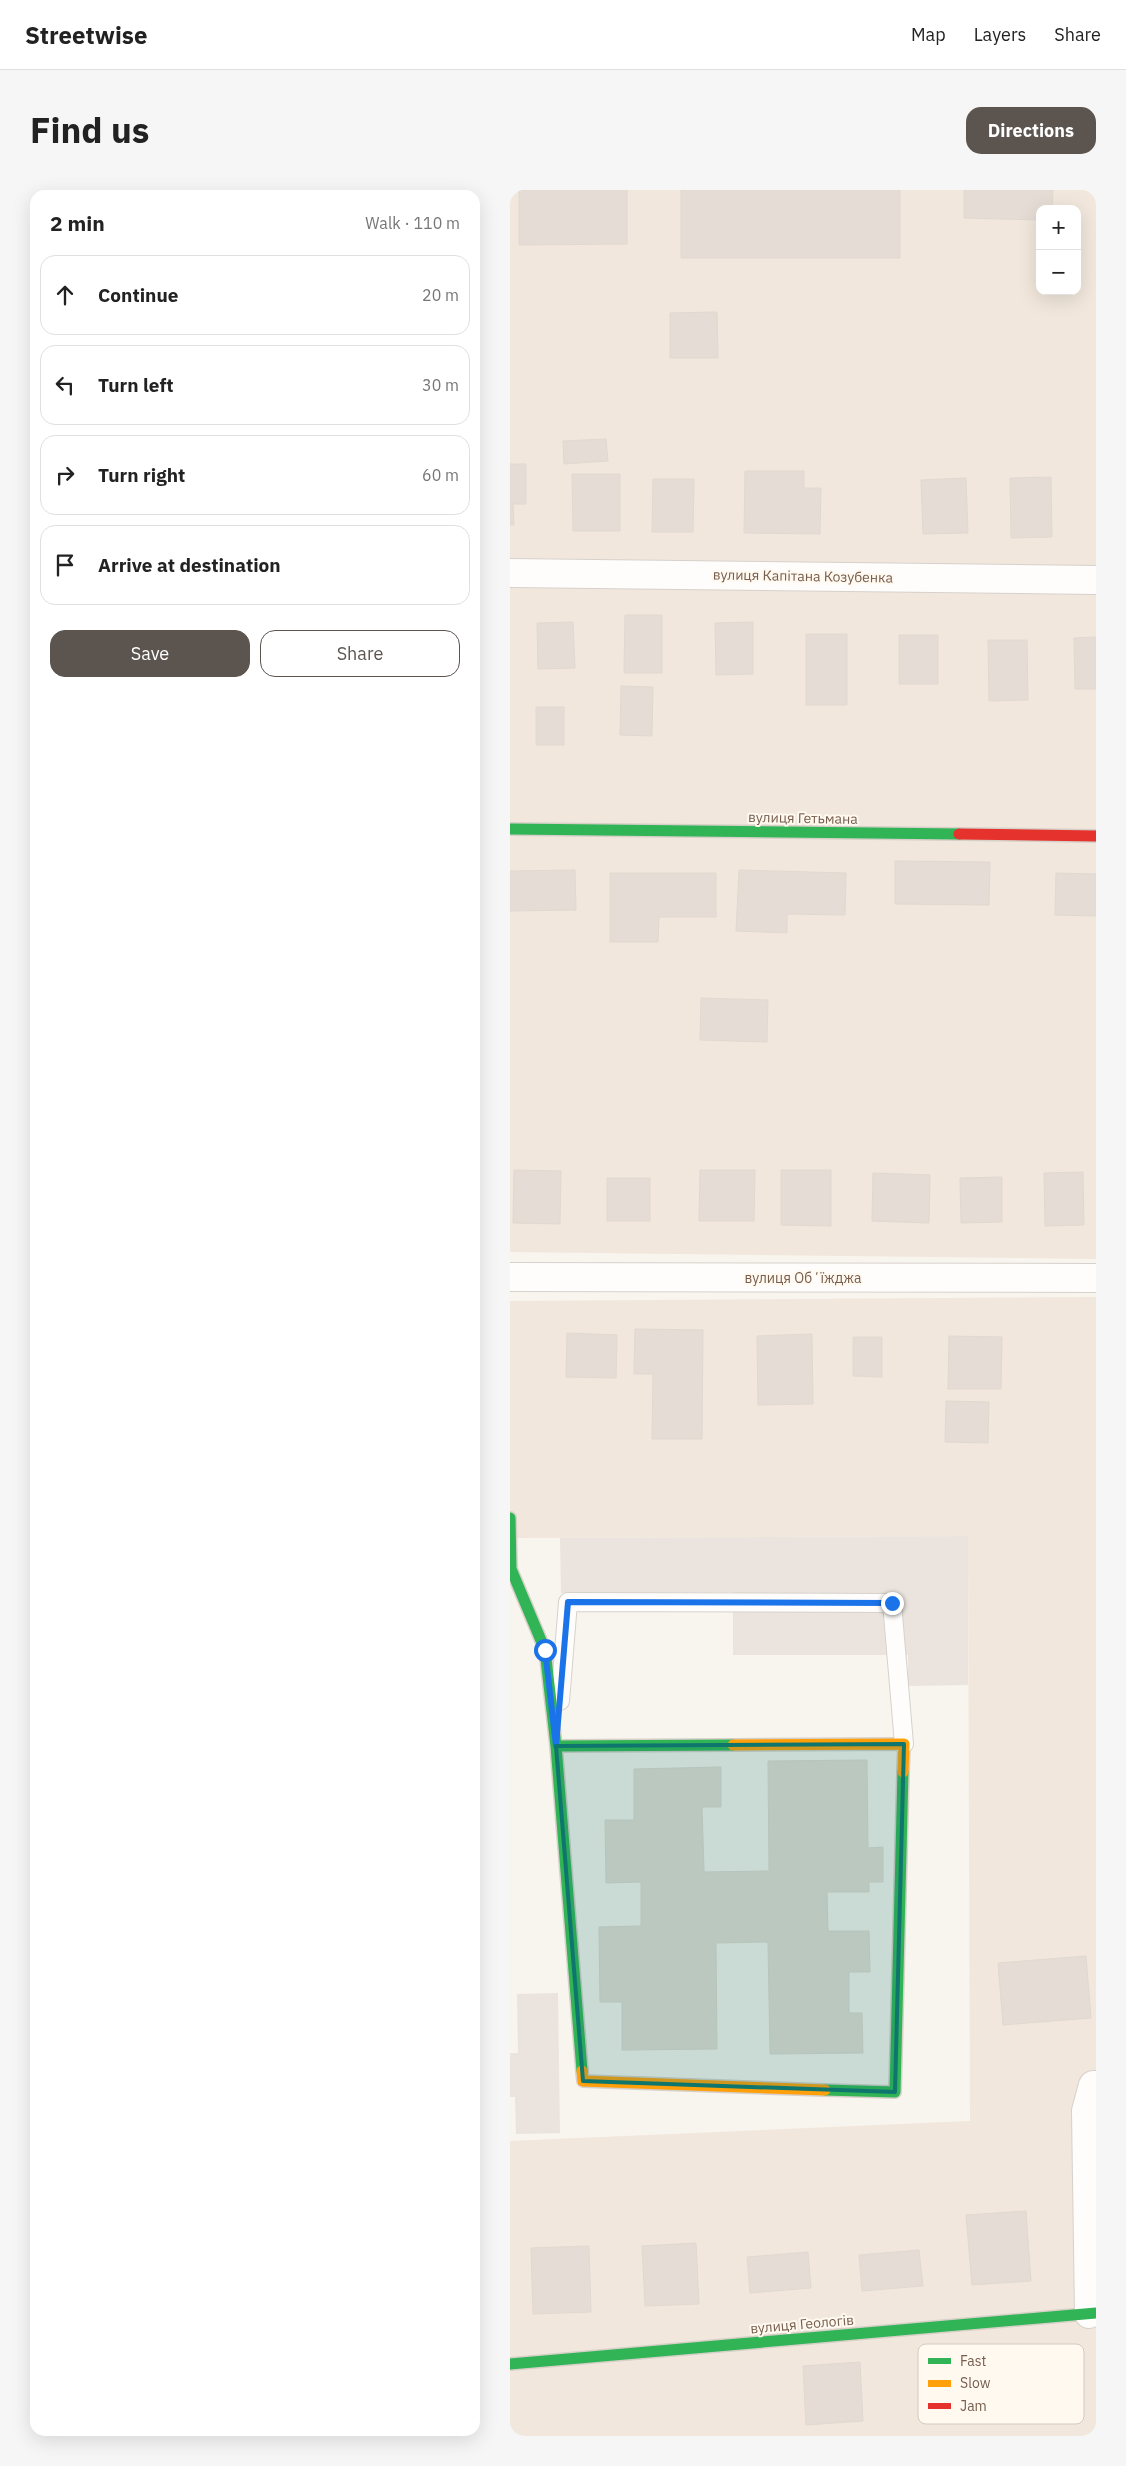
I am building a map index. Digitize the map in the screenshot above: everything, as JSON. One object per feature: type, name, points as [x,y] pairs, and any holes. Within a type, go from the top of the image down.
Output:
[{"type":"street","name":"вулиця Капітана Козубенка","points":[[510,573],[1096,580]]},
{"type":"street","name":"вулиця Гетьмана","points":[[510,829],[1096,836]]},
{"type":"street","name":"вулиця Обʼїжджа","points":[[510,1277],[1096,1278]]},
{"type":"street","points":[[510,1518],[511,1569],[545,1650],[556,1746],[583,2081],[895,2092],[904,1744],[556,1746]]},
{"type":"street","points":[[1093,2314],[1086,2111],[1095,2082]]},
{"type":"street","name":"вулиця Геологів","points":[[510,2364],[1093,2314]]},
{"type":"lane","points":[[556,1746],[568,1602],[892,1603],[904,1744]]},
{"type":"highlighted area","points":[[904,1744],[895,2092],[583,2081],[556,1746]]},
{"type":"shaded area","points":[[510,190],[1096,190],[1096,1259],[510,1252]]},
{"type":"shaded area","points":[[1096,1297],[1096,2436],[510,2436],[510,2141],[970,2121],[968,1536],[510,1538],[510,1301]]},
{"type":"shaded area","points":[[968,1536],[968,1685],[908,1686],[908,1655],[733,1655],[733,1592],[561,1593],[560,1538]]},
{"type":"shaded area","points":[[558,1993],[560,2133],[516,2134],[515,2097],[510,2097],[510,2053],[518,2053],[517,1994]]},
{"type":"building","points":[[519,190],[627,190],[627,244],[519,245]]},
{"type":"building","points":[[681,190],[900,190],[900,258],[681,258]]},
{"type":"building","points":[[964,190],[1053,190],[1052,205],[1036,205],[1036,220],[964,218]]},
{"type":"building","points":[[717,312],[718,358],[670,358],[670,313]]},
{"type":"building","points":[[606,439],[608,461],[564,464],[563,441]]},
{"type":"building","points":[[510,464],[526,464],[526,504],[513,504],[514,525],[510,525]]},
{"type":"building","points":[[745,471],[804,471],[804,488],[821,488],[820,534],[744,533]]},
{"type":"building","points":[[572,474],[620,474],[620,531],[573,531]]},
{"type":"building","points":[[1051,477],[1052,537],[1011,538],[1010,478]]},
{"type":"building","points":[[966,478],[968,533],[923,534],[921,480]]},
{"type":"building","points":[[653,479],[694,479],[693,532],[652,532]]},
{"type":"building","points":[[625,615],[662,615],[662,673],[624,673]]},
{"type":"building","points":[[573,622],[575,668],[538,669],[537,623]]},
{"type":"building","points":[[753,622],[753,674],[716,675],[715,623]]},
{"type":"building","points":[[806,634],[847,634],[847,705],[806,705]]},
{"type":"building","points":[[899,635],[938,635],[938,684],[899,684]]},
{"type":"building","points":[[1096,637],[1096,689],[1075,689],[1074,638]]},
{"type":"building","points":[[988,640],[1027,640],[1028,700],[989,701]]},
{"type":"building","points":[[621,686],[653,687],[652,736],[620,735]]},
{"type":"building","points":[[536,707],[564,707],[564,745],[536,745]]},
{"type":"building","points":[[895,861],[990,862],[989,905],[895,904]]},
{"type":"building","points":[[575,870],[576,910],[510,911],[510,871]]},
{"type":"building","points":[[739,870],[846,873],[845,915],[787,914],[787,933],[736,931]]},
{"type":"building","points":[[610,873],[716,873],[716,917],[659,917],[658,942],[610,942]]},
{"type":"building","points":[[1056,873],[1096,874],[1096,916],[1055,915]]},
{"type":"building","points":[[701,998],[768,1000],[767,1042],[700,1040]]},
{"type":"building","points":[[514,1170],[561,1171],[560,1224],[513,1223]]},
{"type":"building","points":[[700,1170],[755,1170],[754,1221],[699,1221]]},
{"type":"building","points":[[781,1170],[831,1170],[831,1226],[781,1225]]},
{"type":"building","points":[[1083,1172],[1084,1225],[1045,1226],[1044,1173]]},
{"type":"building","points":[[873,1173],[930,1175],[929,1223],[872,1221]]},
{"type":"building","points":[[1002,1177],[1002,1222],[961,1223],[960,1178]]},
{"type":"building","points":[[607,1178],[650,1178],[650,1221],[607,1221]]},
{"type":"building","points":[[635,1329],[703,1330],[702,1439],[652,1439],[653,1374],[634,1374]]},
{"type":"building","points":[[567,1333],[617,1335],[616,1378],[566,1377]]},
{"type":"building","points":[[812,1334],[813,1404],[758,1405],[757,1336]]},
{"type":"building","points":[[949,1336],[1002,1337],[1001,1389],[948,1389]]},
{"type":"building","points":[[853,1337],[882,1337],[882,1377],[853,1376]]},
{"type":"building","points":[[946,1401],[989,1402],[988,1443],[945,1442]]},
{"type":"building","points":[[867,1760],[868,1848],[883,1847],[883,1882],[869,1882],[869,1892],[827,1892],[828,1931],[869,1931],[870,1972],[849,1972],[849,2013],[862,2013],[863,2053],[770,2054],[768,1942],[716,1943],[717,2049],[622,2050],[622,2002],[600,2002],[599,1927],[641,1926],[641,1882],[606,1883],[605,1820],[634,1820],[634,1769],[721,1767],[721,1807],[702,1807],[704,1872],[769,1871],[768,1761]]},
{"type":"building","points":[[1086,1956],[1091,2018],[1003,2025],[998,1963]]},
{"type":"building","points":[[1026,2211],[1031,2281],[972,2285],[966,2215]]},
{"type":"building","points":[[696,2243],[699,2304],[645,2306],[642,2246]]},
{"type":"building","points":[[589,2246],[591,2312],[533,2314],[531,2248]]},
{"type":"building","points":[[919,2250],[923,2286],[862,2291],[859,2255]]},
{"type":"building","points":[[808,2252],[811,2288],[750,2293],[747,2257]]},
{"type":"building","points":[[860,2362],[863,2421],[806,2425],[803,2366]]},
{"type":"traffic: fast","points":[[510,829],[959,834]]},
{"type":"traffic: fast","points":[[510,1518],[511,1569],[545,1650],[556,1746],[582,2071]]},
{"type":"traffic: fast","points":[[556,1746],[733,1745]]},
{"type":"traffic: fast","points":[[825,2090],[895,2092],[903,1772]]},
{"type":"traffic: fast","points":[[510,2364],[1096,2313]]},
{"type":"traffic: slow","points":[[733,1745],[904,1744],[903,1772]]},
{"type":"traffic: slow","points":[[582,2071],[583,2081],[825,2090]]},
{"type":"traffic: jam","points":[[959,834],[1096,836]]},
{"type":"route","points":[[545,1650],[556,1746],[568,1602],[892,1603]]}]
